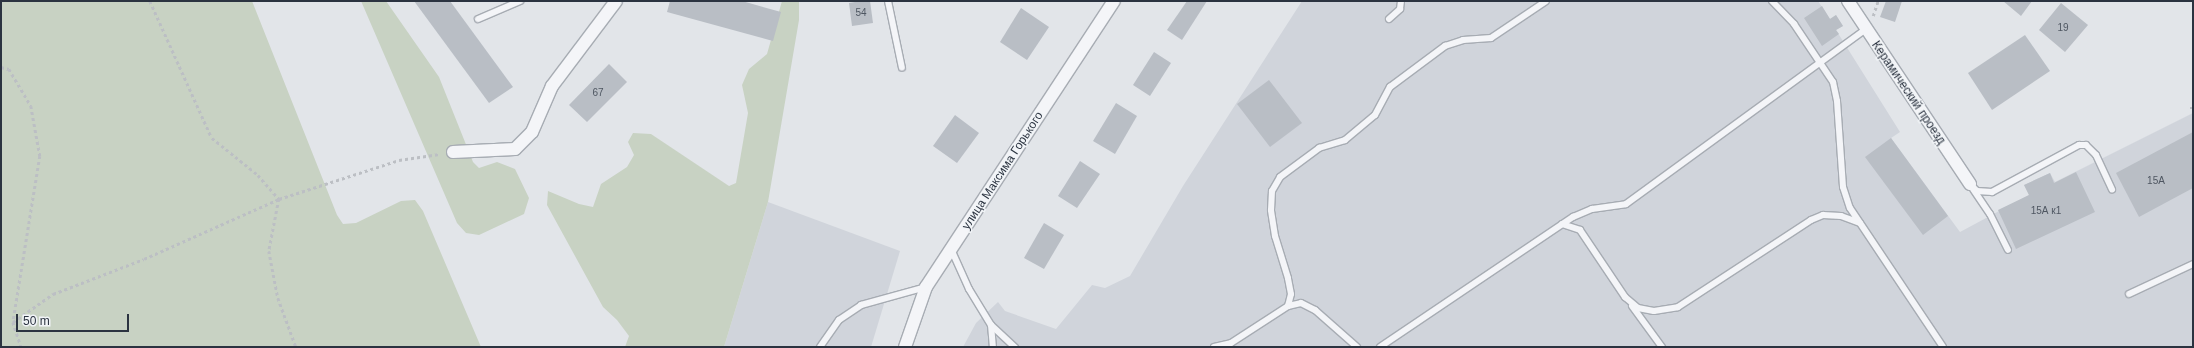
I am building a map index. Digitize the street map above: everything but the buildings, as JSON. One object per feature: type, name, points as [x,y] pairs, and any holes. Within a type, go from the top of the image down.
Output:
[{"type":"street","points":[[453,152],[515,149],[532,132],[552,86],[616,1]]},
{"type":"street","name":"улица Максима Горького","points":[[905,347],[926,287],[1114,1]]},
{"type":"street","name":"Керамический проезд","points":[[1848,1],[1864,30],[1970,184]]},
{"type":"lane","points":[[478,19],[520,1]]},
{"type":"lane","points":[[888,1],[902,68]]},
{"type":"lane","points":[[1389,19],[1400,9],[1401,1]]},
{"type":"lane","points":[[1288,306],[1290,294],[1288,278],[1275,236],[1271,210],[1272,191],[1280,177],[1319,148],[1345,140],[1379,110],[1390,87],[1445,46],[1462,40],[1492,38],[1546,1]]},
{"type":"lane","points":[[1772,1],[1820,60],[1833,82],[1837,101],[1843,187],[1850,208],[1943,347]]},
{"type":"lane","points":[[1380,347],[1562,224],[1592,209],[1626,204],[1820,60],[1864,30]]},
{"type":"lane","points":[[1970,184],[1977,191],[1992,192],[2079,145],[2086,145],[2096,155],[2112,189]]},
{"type":"lane","points":[[1970,184],[1990,214],[2008,250]]},
{"type":"lane","points":[[1625,297],[1638,308],[1667,310],[1678,306],[1811,220],[1823,215],[1841,216],[1860,223]]},
{"type":"lane","points":[[1562,224],[1580,230],[1625,297],[1662,347]]},
{"type":"lane","points":[[952,249],[969,289],[991,325],[1015,347]]},
{"type":"lane","points":[[2130,294],[2193,264]]},
{"type":"lane","points":[[820,347],[839,320],[861,305],[926,287]]},
{"type":"lane","points":[[1214,347],[1243,336],[1288,306],[1301,303],[1315,310],[1352,345],[1357,347]]},
{"type":"lane","points":[[991,325],[993,347]]},
{"type":"path","points":[[150,1],[212,138],[258,175],[279,199]]},
{"type":"path","points":[[1,67],[9,69],[31,106],[40,156],[13,322],[21,347]]},
{"type":"path","points":[[13,322],[53,294],[144,259],[279,199],[399,160],[453,152]]},
{"type":"path","points":[[279,199],[269,251],[278,298],[296,347]]},
{"type":"shaded area","points":[[1302,1],[1818,1],[1830,19],[1836,15],[1843,26],[1836,30],[1900,132],[1891,138],[1960,232],[2029,195],[2024,185],[2050,173],[2055,182],[2193,113],[2193,347],[963,347],[976,323],[998,302],[1005,311],[1056,329],[1092,285],[1105,288],[1130,276],[1183,186]]},
{"type":"shaded area","points":[[768,202],[900,251],[871,347],[724,347]]},
{"type":"green space","points":[[1,1],[252,1],[337,215],[343,224],[356,223],[401,201],[415,200],[423,211],[481,347],[1,347]]},
{"type":"green space","points":[[361,1],[386,1],[439,77],[473,162],[479,168],[497,162],[515,169],[529,198],[524,214],[479,235],[466,233],[457,223]]},
{"type":"green space","points":[[782,1],[799,1],[799,20],[768,202],[724,347],[625,347],[629,336],[617,320],[603,307],[547,205],[548,191],[579,204],[593,207],[601,184],[627,167],[634,155],[628,142],[633,133],[651,134],[729,186],[736,183],[748,113],[742,85],[749,69],[767,54]]}]
